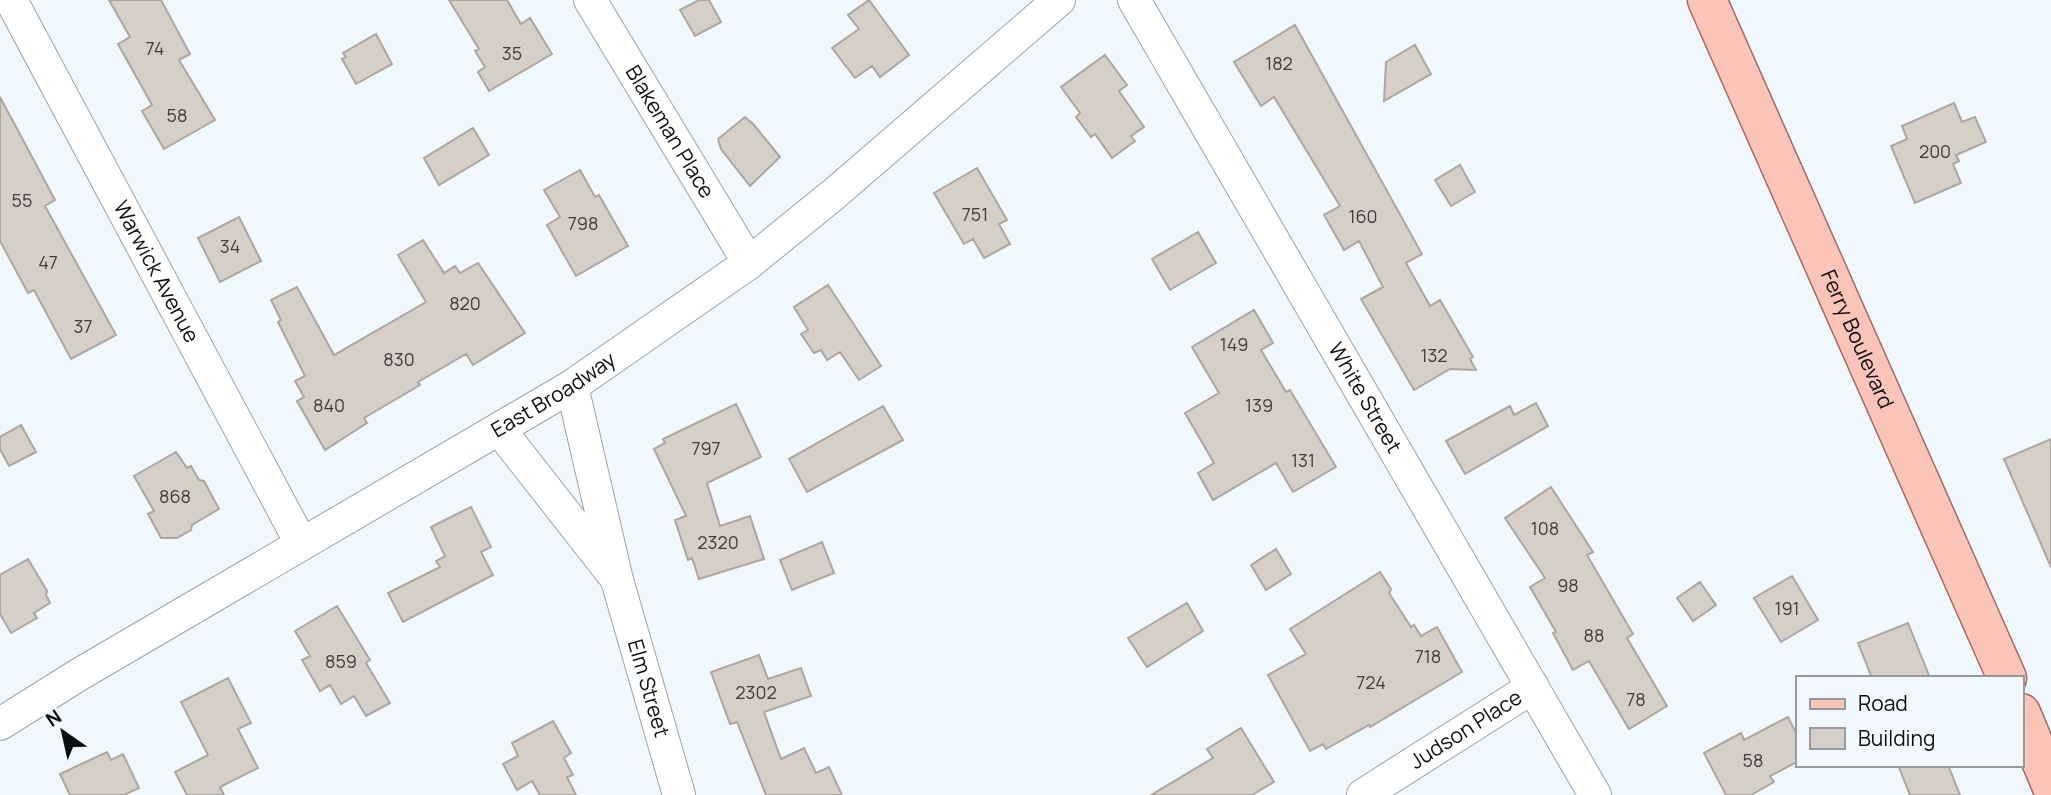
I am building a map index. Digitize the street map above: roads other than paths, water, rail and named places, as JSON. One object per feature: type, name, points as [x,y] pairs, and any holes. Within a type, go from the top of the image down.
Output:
[{"type":"main road","name":"Ferry Boulevard","points":[[1707,0],[2006,676]]},
{"type":"main road","points":[[2023,718],[2051,785]]},
{"type":"street","name":"Warwick Avenue","points":[[11,0],[301,543]]},
{"type":"street","name":"Blakeman Place","points":[[590,0],[749,263]]},
{"type":"street","name":"East Broadway","points":[[0,724],[301,543],[572,386],[749,263],[834,194],[1059,0]]},
{"type":"street","name":"White Street","points":[[1134,0],[1595,795]]},
{"type":"street","name":"Elm Street","points":[[572,386],[617,580],[679,795]]},
{"type":"street","name":"Elm Street","points":[[499,429],[617,580]]},
{"type":"street","name":"Judson Place","points":[[1363,795],[1533,687]]}]
